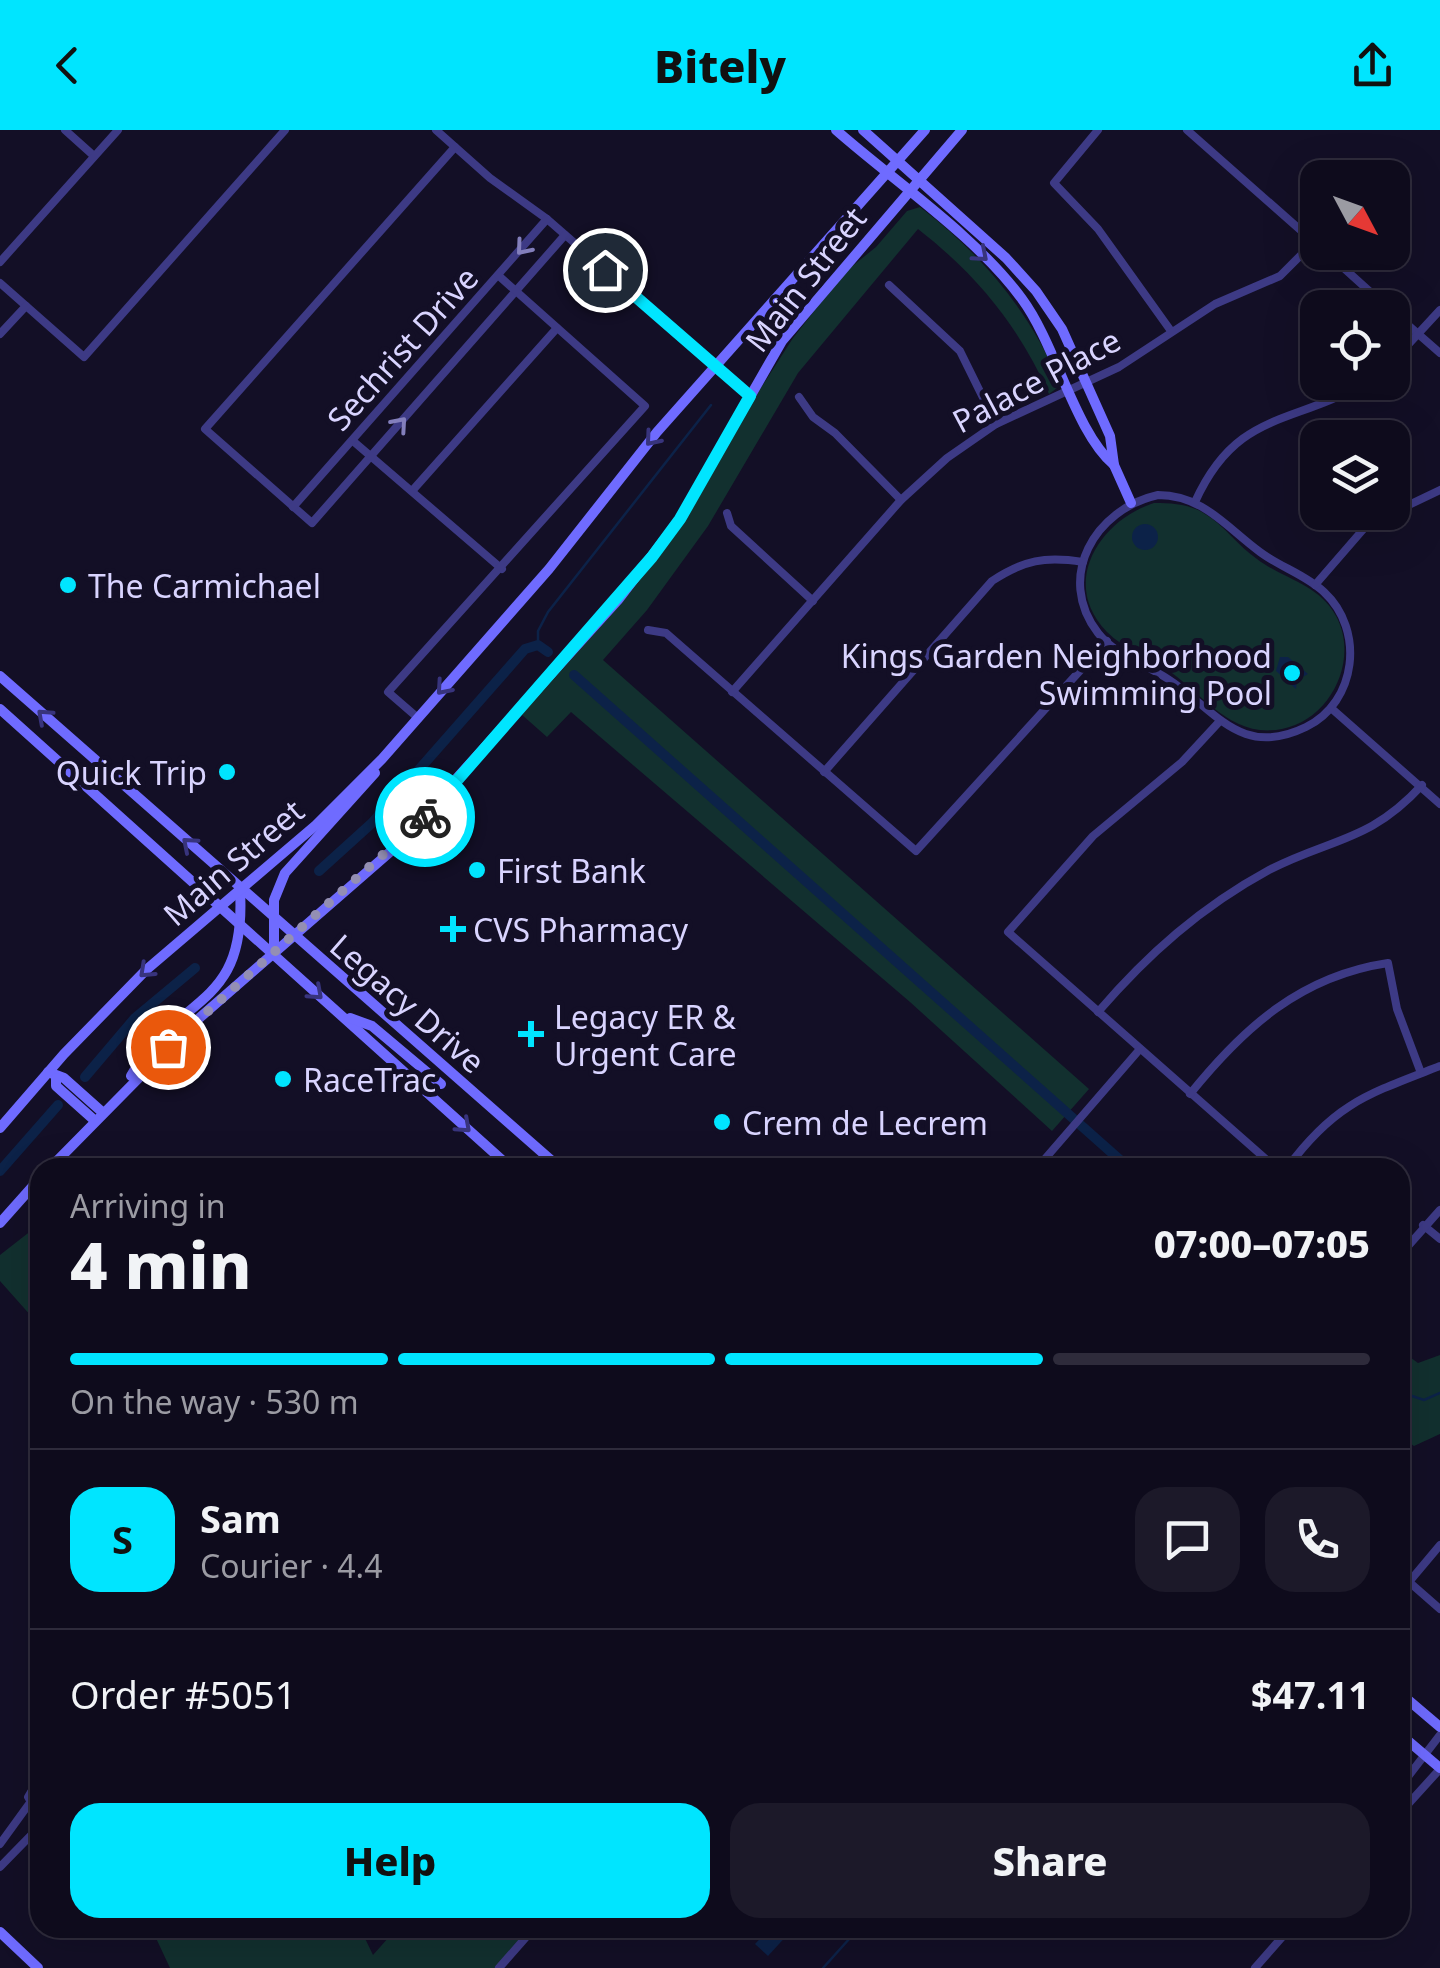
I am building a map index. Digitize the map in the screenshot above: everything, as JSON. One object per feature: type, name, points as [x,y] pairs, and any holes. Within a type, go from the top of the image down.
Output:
[{"type":"main road","points":[[836,130],[992,266],[1022,298],[1050,342],[1094,442],[1114,465]]},
{"type":"main road","points":[[863,130],[1022,274],[1062,330],[1110,436],[1114,465],[1131,503]]},
{"type":"main road","name":"Main Street","points":[[0,1128],[146,970],[328,814],[382,759],[716,366],[925,130]]},
{"type":"main road","name":"Main Street","points":[[59,1158],[126,1086],[432,810],[618,600],[680,519],[792,328],[962,130]]},
{"type":"main road","name":"Legacy Drive","points":[[0,676],[292,937],[548,1158]]},
{"type":"main road","name":"Legacy Drive","points":[[0,709],[501,1158]]},
{"type":"main road","points":[[72,774],[89,755]]},
{"type":"main road","points":[[274,955],[274,900],[286,874],[303,849],[369,784],[382,759]]},
{"type":"main road","points":[[126,1086],[143,1055],[229,973],[242,928],[240,890]]},
{"type":"main road","points":[[340,1014],[372,1026],[441,1084]]},
{"type":"main road","points":[[430,1095],[451,1074]]},
{"type":"main road","points":[[52,1075],[56,1086],[97,1115]]},
{"type":"main road","points":[[0,1223],[30,1189]]},
{"type":"main road","points":[[1410,1702],[1440,1727]]},
{"type":"main road","points":[[1410,1742],[1440,1768]]},
{"type":"main road","points":[[0,1932],[38,1968]]},
{"type":"street","points":[[65,130],[94,156]]},
{"type":"street","points":[[0,262],[118,130]]},
{"type":"street","points":[[0,282],[84,357],[286,130]]},
{"type":"street","points":[[436,130],[548,219],[750,396]]},
{"type":"street","points":[[1098,130],[1054,182],[1098,229],[1171,332]]},
{"type":"street","points":[[1187,130],[1300,230]]},
{"type":"street","points":[[292,507],[206,430],[455,148]]},
{"type":"street","name":"Sechrist Drive","points":[[548,219],[292,507],[312,524],[565,235]]},
{"type":"street","name":"Palace Place","points":[[732,692],[900,500],[947,458],[996,424],[1119,368],[1215,304],[1280,276],[1300,258]]},
{"type":"street","points":[[1346,270],[1369,290]]},
{"type":"street","points":[[418,718],[388,692],[645,406],[500,276]]},
{"type":"street","points":[[888,285],[960,350],[996,424]]},
{"type":"street","points":[[0,334],[26,306]]},
{"type":"street","points":[[1410,343],[1440,310]]},
{"type":"street","points":[[1410,326],[1440,353]]},
{"type":"street","points":[[412,491],[557,328]]},
{"type":"street","points":[[799,397],[813,416],[835,432],[900,500]]},
{"type":"street","points":[[1195,502],[1209,472],[1252,433],[1319,400]]},
{"type":"street","points":[[353,441],[502,568]]},
{"type":"street","points":[[1315,585],[1367,525],[1440,490]]},
{"type":"street","points":[[1158,495],[1195,502],[1262,553],[1315,585],[1340,613],[1350,640],[1349,668],[1331,708],[1312,724],[1277,737],[1244,734],[1219,722],[1168,679],[1107,642],[1089,617],[1081,593],[1083,562],[1095,533],[1131,503],[1158,495]]},
{"type":"street","points":[[727,513],[731,526],[813,601]]},
{"type":"street","points":[[824,772],[992,581],[1018,564],[1040,558],[1083,562]]},
{"type":"street","points":[[648,630],[666,633],[916,851],[1107,642]]},
{"type":"street","points":[[1331,708],[1440,804]]},
{"type":"street","points":[[1219,722],[1182,762],[1093,836],[1008,932],[1264,1158]]},
{"type":"street","points":[[1098,1012],[1138,966],[1222,898],[1273,868],[1386,821],[1422,785]]},
{"type":"street","points":[[1190,1094],[1226,1050],[1292,995],[1332,976],[1388,963],[1397,1009],[1421,1073]]},
{"type":"street","points":[[1046,1158],[1140,1049]]},
{"type":"street","points":[[1295,1158],[1325,1123],[1352,1102],[1440,1066]]},
{"type":"street","points":[[1410,1242],[1440,1210]]},
{"type":"street","points":[[1424,1225],[1440,1240]]},
{"type":"street","points":[[1410,1581],[1440,1545]]},
{"type":"street","points":[[1410,1583],[1440,1609]]},
{"type":"street","points":[[1410,1775],[1440,1735]]},
{"type":"street","points":[[1410,1802],[1440,1768]]},
{"type":"street","points":[[0,1844],[29,1804],[30,1789]]},
{"type":"street","points":[[0,1867],[30,1836]]},
{"type":"street","points":[[499,1968],[525,1938]]},
{"type":"street","points":[[1255,1968],[1281,1938]]},
{"type":"green space","points":[[920,207],[964,245],[1002,287],[1035,333],[1061,385],[1049,394],[1024,346],[994,303],[959,264],[918,229],[798,373],[708,526],[647,610],[603,660],[1089,1089],[1052,1131],[910,1002],[571,712],[547,737],[521,714],[629,593],[793,338],[845,272],[876,247],[907,211]]},
{"type":"green space","points":[[1154,503],[1187,506],[1205,514],[1257,559],[1310,589],[1329,605],[1343,633],[1342,669],[1327,701],[1314,714],[1282,729],[1247,727],[1218,712],[1179,678],[1107,632],[1093,613],[1086,594],[1092,556],[1117,523]]},
{"type":"green space","points":[[30,1232],[30,1315],[0,1281],[0,1255]]},
{"type":"green space","points":[[1440,1355],[1440,1434],[1414,1446],[1410,1443],[1410,1357],[1418,1363]]},
{"type":"green space","points":[[156,1938],[365,1938],[373,1955],[388,1938],[527,1938],[502,1968],[170,1968]]},
{"type":"water","points":[[1145,524],[1154,528],[1158,537],[1154,546],[1145,550],[1136,546],[1132,537],[1136,528]]},
{"type":"water","name":"Kings Garden Neighborhood Swimming Pool","points":[[1280,657],[1288,657],[1308,674],[1297,680],[1296,689],[1276,671]]},
{"type":"water","points":[[761,1938],[784,1938],[768,1956],[755,1944]]},
{"type":"waterway","points":[[538,645],[538,631],[548,612],[711,405]]},
{"type":"waterway","points":[[319,871],[372,823],[525,649],[538,645],[548,652]]},
{"type":"waterway","points":[[574,675],[1118,1158]]},
{"type":"waterway","points":[[85,1077],[135,1018],[195,968]]},
{"type":"waterway","points":[[0,1171],[58,1105]]},
{"type":"waterway","points":[[1410,1395],[1424,1400],[1440,1393]]},
{"type":"waterway","points":[[823,1968],[850,1938]]},
{"type":"way so far","points":[[168,1047],[425,817]]},
{"type":"place","name":"The Carmichael","points":[[68,585]]},
{"type":"place","name":"Kings Garden Neighborhood Swimming Pool","points":[[1292,673]]},
{"type":"place","name":"Quick Trip","points":[[227,772]]},
{"type":"place","name":"First Bank","points":[[477,870]]},
{"type":"place","name":"CVS Pharmacy","points":[[453,929]]},
{"type":"place","name":"Legacy ER & Urgent Care","points":[[531,1034]]},
{"type":"place","name":"RaceTrac","points":[[283,1079]]},
{"type":"place","name":"Crem de Lecrem","points":[[722,1122]]},
{"type":"route","points":[[425,817],[652,557],[680,519],[750,396],[605,270]]}]
